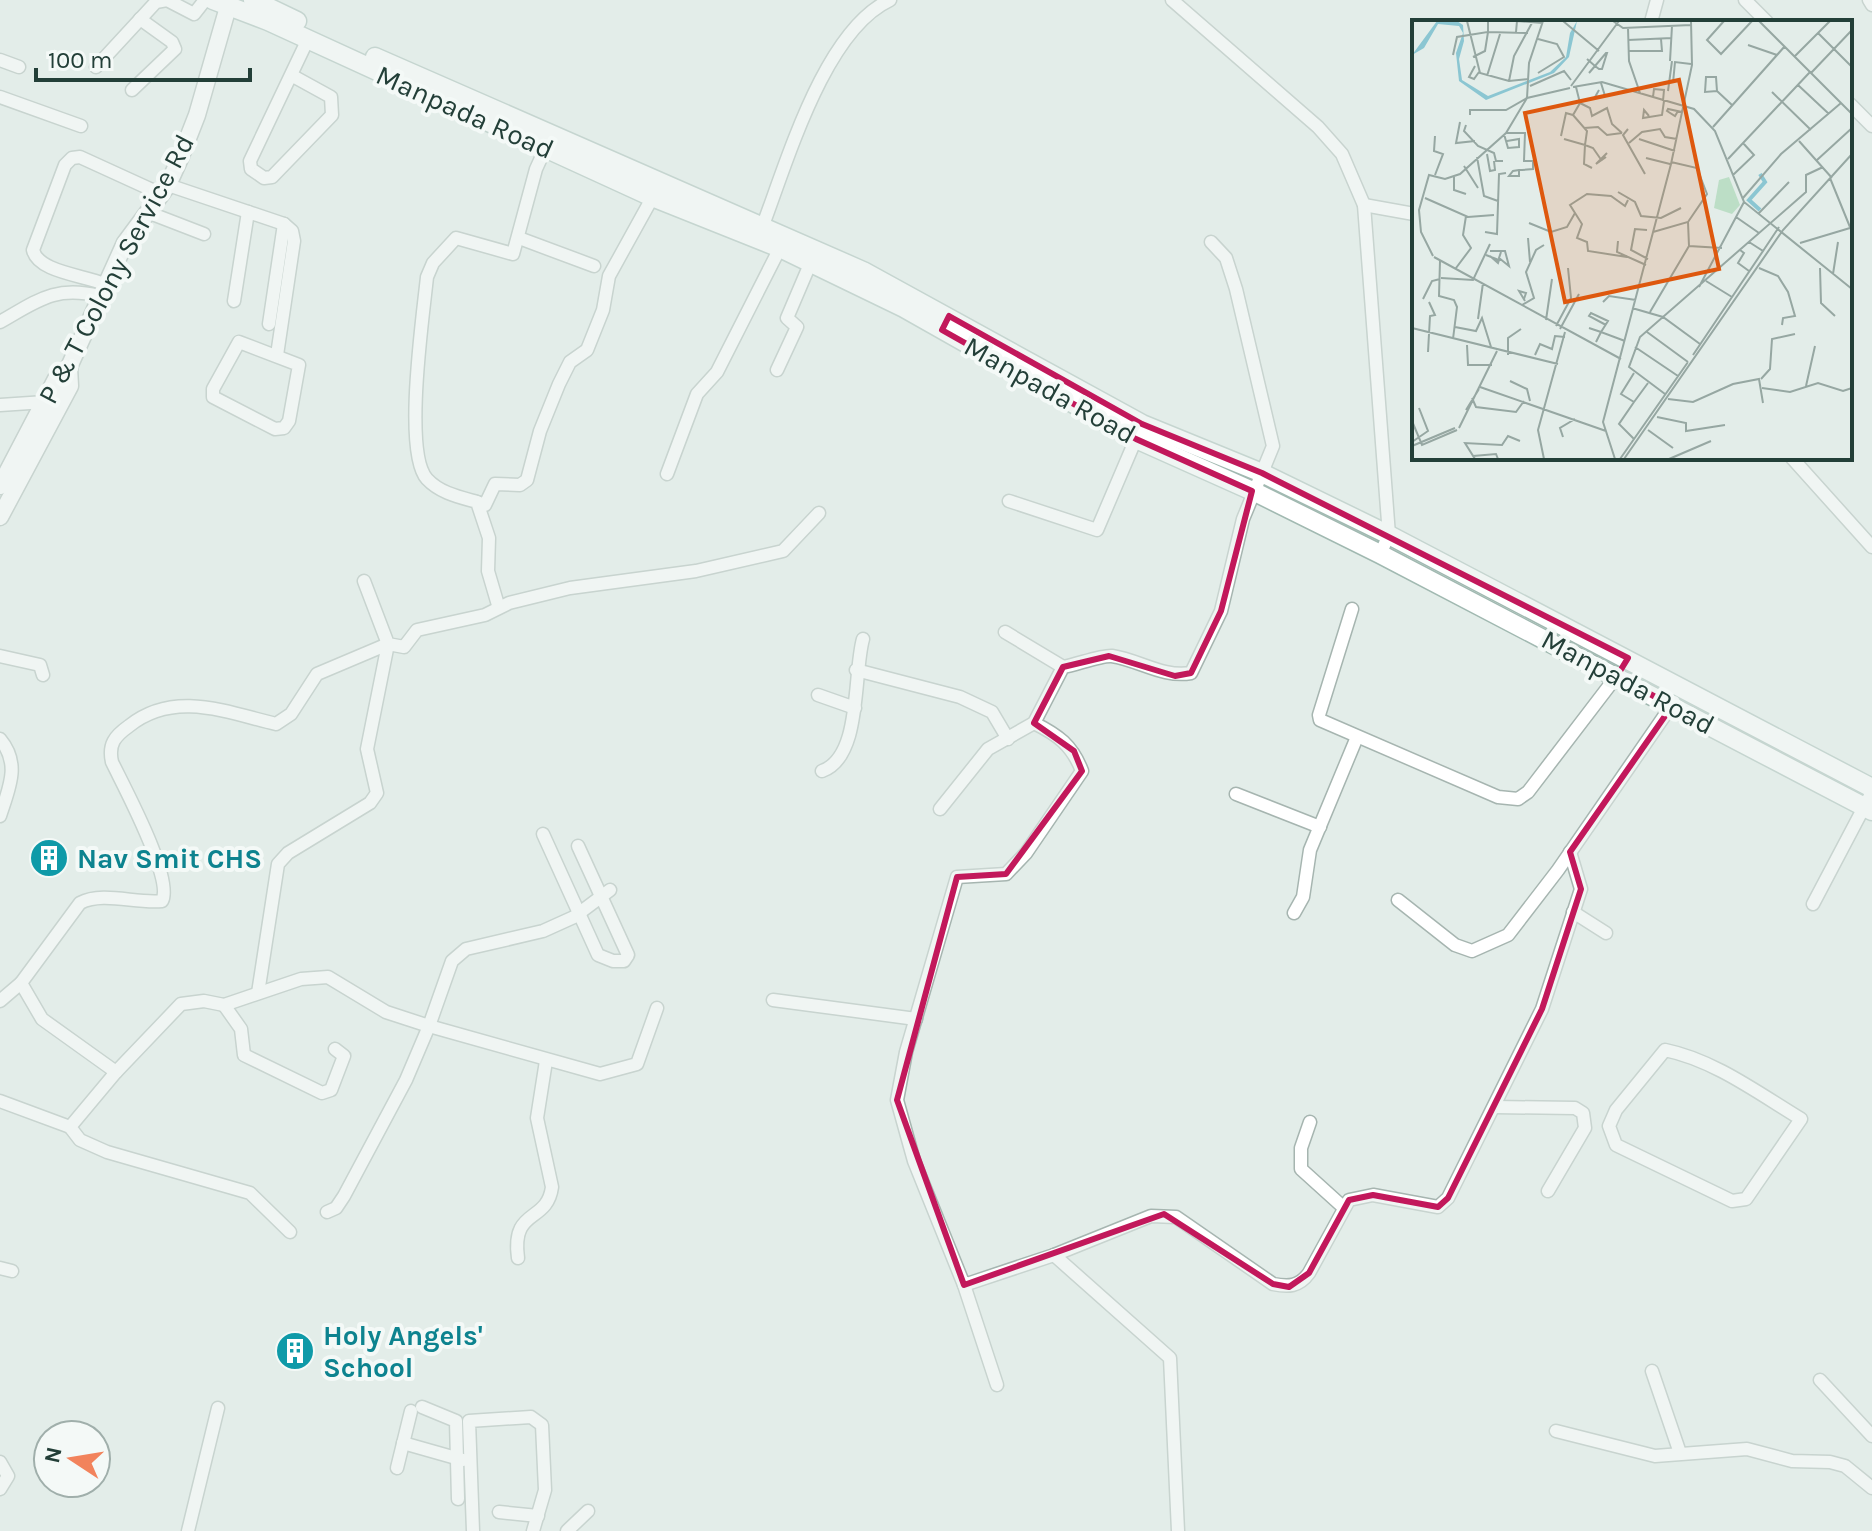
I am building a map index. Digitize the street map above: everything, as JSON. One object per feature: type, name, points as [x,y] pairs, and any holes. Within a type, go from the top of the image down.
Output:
[{"type":"main road","name":"Manpada Road","points":[[253,0],[338,47],[656,190],[783,242],[907,302],[1139,432],[1252,491],[1672,706],[1870,799]]},
{"type":"main road","name":"Manpada Road","points":[[224,2],[308,39],[338,47]]},
{"type":"main road","name":"Manpada Road","points":[[1139,432],[1262,473],[1389,535],[1683,687],[1870,799]]},
{"type":"street","points":[[96,67],[156,2],[167,0],[194,14],[205,0]]},
{"type":"street","points":[[760,232],[818,81],[871,9],[890,0]]},
{"type":"street","points":[[1172,0],[1318,127],[1342,154],[1364,205],[1389,535],[1380,554]]},
{"type":"street","points":[[1652,20],[1657,0]]},
{"type":"street","points":[[1745,0],[1765,20]]},
{"type":"street","name":"P & T Colony Service Rd","points":[[0,486],[56,379],[69,367],[125,243],[164,190],[197,115],[224,2]]},
{"type":"street","points":[[132,90],[175,49],[172,42],[140,19]]},
{"type":"street","points":[[291,75],[331,97],[332,115],[272,177],[264,178],[251,169],[250,161],[308,39]]},
{"type":"street","points":[[0,60],[19,67]]},
{"type":"street","points":[[0,97],[81,126]]},
{"type":"street","points":[[1852,106],[1872,126]]},
{"type":"street","points":[[548,142],[536,169],[516,250],[509,254],[456,238],[433,263],[427,277],[415,413],[418,461],[425,478],[443,492],[485,505],[495,484],[520,485],[527,480],[540,431],[559,384],[570,362],[587,350],[603,310],[609,276],[656,190]]},
{"type":"street","points":[[102,290],[83,274],[43,266],[35,260],[33,250],[65,165],[72,158],[80,157],[164,190],[248,212],[284,224],[292,231],[294,241],[277,355]]},
{"type":"street","points":[[1364,205],[1412,214]]},
{"type":"street","points":[[147,212],[204,234]]},
{"type":"street","points":[[234,301],[248,212]]},
{"type":"street","points":[[269,324],[284,224]]},
{"type":"street","points":[[519,238],[594,266]]},
{"type":"street","points":[[667,474],[697,394],[717,372],[783,242]]},
{"type":"street","points":[[1005,632],[1063,667],[1109,656],[1175,676],[1191,673],[1221,611],[1252,491],[1273,446],[1236,289],[1226,258],[1211,242]]},
{"type":"street","points":[[777,370],[797,327],[787,318],[813,256]]},
{"type":"street","points":[[0,322],[51,293],[102,290]]},
{"type":"street","points":[[239,342],[277,355],[298,364],[301,370],[289,421],[284,428],[275,429],[213,397],[213,389],[239,342]]},
{"type":"street","points":[[0,517],[70,386],[69,367]]},
{"type":"street","points":[[0,405],[45,402]]},
{"type":"street","points":[[1009,501],[1097,530],[1139,432]]},
{"type":"street","points":[[1794,460],[1872,547]]},
{"type":"street","points":[[477,502],[489,538],[488,571],[498,605]]},
{"type":"street","points":[[0,1001],[21,983],[80,903],[93,898],[150,902],[162,901],[165,897],[164,883],[146,834],[110,753],[115,736],[138,718],[186,704],[276,724],[291,714],[317,674],[388,644],[404,647],[417,630],[485,615],[498,605],[570,588],[696,571],[783,551],[819,513]]},
{"type":"street","points":[[258,993],[278,864],[288,853],[370,803],[377,793],[367,749],[388,644],[364,581]]},
{"type":"street","points":[[1352,609],[1319,715],[1324,722],[1498,797],[1518,799],[1528,792],[1628,658]]},
{"type":"street","points":[[822,771],[837,763],[844,751],[855,708],[856,670],[863,639]]},
{"type":"street","points":[[0,656],[40,665],[43,675]]},
{"type":"street","points":[[940,809],[988,749],[1034,723],[1063,667]]},
{"type":"street","points":[[856,670],[960,697],[992,712],[1008,739]]},
{"type":"street","points":[[1398,900],[1455,945],[1472,951],[1508,935],[1570,852],[1683,687]]},
{"type":"street","points":[[818,695],[855,708]]},
{"type":"street","points":[[997,1385],[964,1285],[900,1122],[897,1100],[916,1019],[957,877],[1006,874],[1026,853],[1082,771],[1074,751],[1057,735],[1034,723]]},
{"type":"street","points":[[1294,913],[1303,897],[1310,850],[1357,737]]},
{"type":"street","points":[[0,739],[11,754],[13,765],[0,816]]},
{"type":"street","points":[[1236,794],[1320,827]]},
{"type":"street","points":[[1813,904],[1870,799]]},
{"type":"street","points":[[543,834],[598,955],[613,961],[627,959],[606,894],[578,846]]},
{"type":"street","points":[[964,1285],[1054,1255],[1151,1216],[1164,1214],[1176,1217],[1273,1284],[1289,1287],[1303,1282],[1343,1207],[1357,1196],[1373,1195],[1438,1207],[1448,1198],[1542,1009],[1581,889],[1570,852]]},
{"type":"street","points":[[327,1212],[336,1208],[344,1196],[406,1080],[452,961],[466,949],[543,931],[579,913],[606,894]]},
{"type":"street","points":[[1573,912],[1606,933]]},
{"type":"street","points":[[70,1127],[116,1072],[181,1004],[204,1001],[224,1005],[301,979],[328,977],[386,1012],[546,1061],[600,1074],[637,1064],[657,1008]]},
{"type":"street","points":[[21,983],[42,1019],[116,1072]]},
{"type":"street","points":[[773,1000],[916,1019]]},
{"type":"street","points":[[224,1005],[241,1029],[244,1055],[322,1093],[331,1090],[344,1056],[335,1049]]},
{"type":"street","points":[[1665,1050],[1681,1053],[1733,1078],[1801,1119],[1746,1199],[1732,1201],[1616,1145],[1609,1126],[1616,1110],[1665,1050]]},
{"type":"street","points":[[518,1258],[516,1243],[524,1220],[547,1206],[552,1187],[537,1118],[546,1061]]},
{"type":"street","points":[[0,1101],[70,1127],[80,1140],[107,1152],[250,1193],[290,1232]]},
{"type":"street","points":[[1495,1107],[1575,1108],[1583,1113],[1585,1128],[1548,1191]]},
{"type":"street","points":[[1310,1122],[1301,1148],[1301,1169],[1343,1207]]},
{"type":"street","points":[[1054,1255],[1170,1358],[1178,1531]]},
{"type":"street","points":[[1652,1371],[1680,1453]]},
{"type":"street","points":[[1820,1380],[1872,1436]]},
{"type":"street","points":[[188,1531],[218,1408]]},
{"type":"street","points":[[397,1468],[416,1409],[454,1418],[464,1460],[473,1531]]},
{"type":"street","points":[[458,1499],[470,1419],[531,1417],[540,1421],[545,1490],[533,1531]]},
{"type":"street","points":[[1556,1431],[1601,1439],[1655,1456],[1747,1449],[1792,1461],[1830,1462],[1845,1466],[1872,1488]]},
{"type":"street","points":[[403,1443],[464,1460]]},
{"type":"street","points":[[0,1462],[8,1476],[0,1489]]},
{"type":"street","points":[[567,1531],[588,1511]]},
{"type":"street","points":[[499,1512],[538,1516]]},
{"type":"highlighted area","points":[[949,316],[1142,424],[1262,473],[1628,658],[1617,676],[1672,706],[1570,852],[1581,889],[1542,1009],[1448,1198],[1438,1207],[1373,1195],[1349,1200],[1309,1273],[1289,1287],[1273,1284],[1164,1214],[964,1285],[897,1100],[957,877],[1006,874],[1082,771],[1074,751],[1034,723],[1063,667],[1109,656],[1175,676],[1191,673],[1221,611],[1252,491],[1136,439],[942,330]]},
{"type":"place","name":"Nav Smit CHS","points":[[49,858]]},
{"type":"place","name":"Holy Angels' School","points":[[295,1351]]}]
